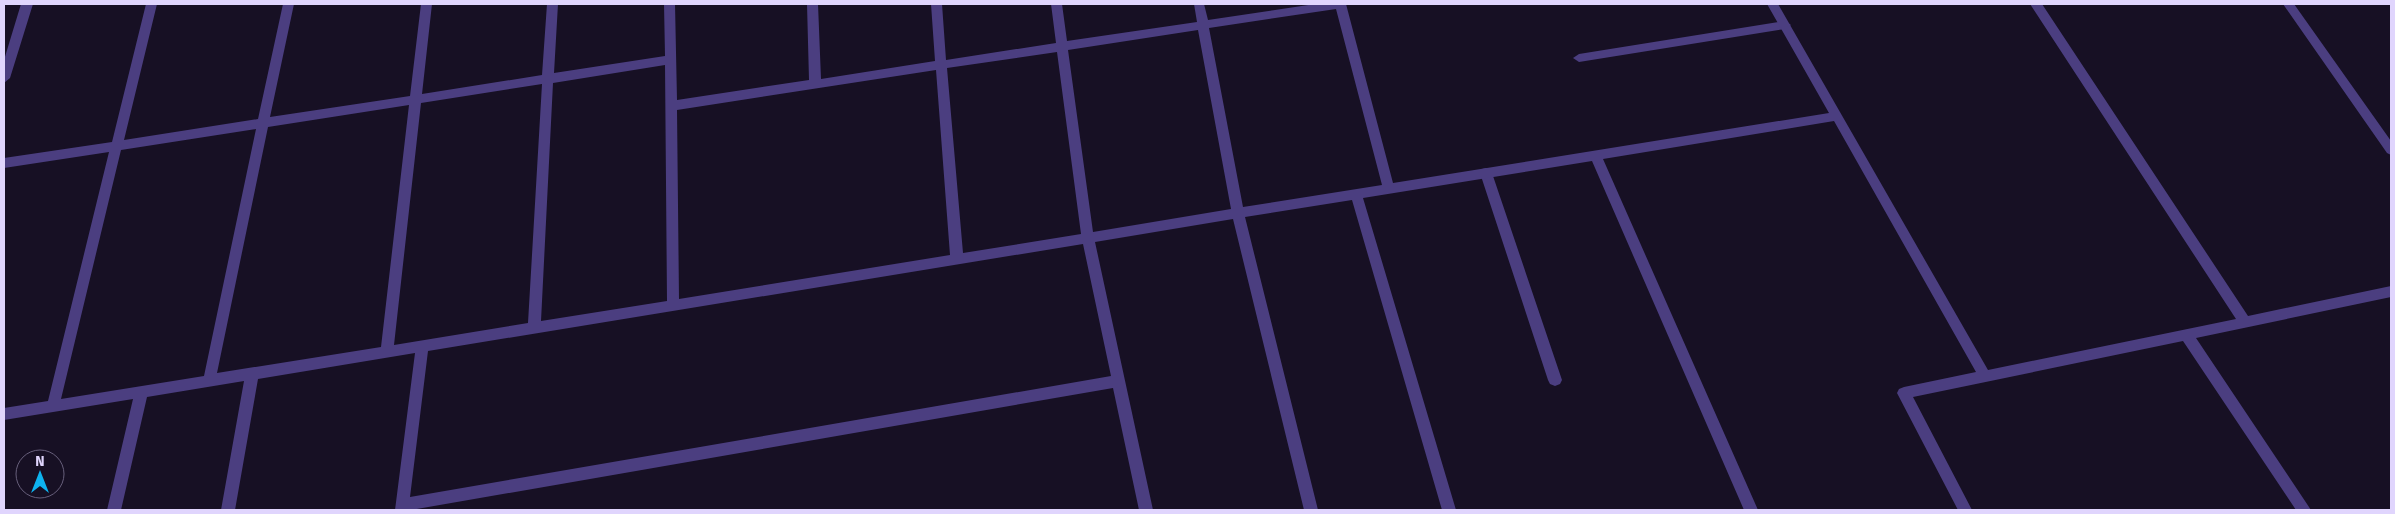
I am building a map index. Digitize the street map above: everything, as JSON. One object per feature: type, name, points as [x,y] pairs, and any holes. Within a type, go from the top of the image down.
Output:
[{"type":"street","points":[[4,78],[27,4]]},
{"type":"street","points":[[53,406],[151,4]]},
{"type":"street","points":[[209,381],[288,4]]},
{"type":"street","points":[[387,352],[426,4]]},
{"type":"street","points":[[534,328],[552,4]]},
{"type":"street","points":[[670,4],[673,306]]},
{"type":"street","points":[[812,4],[814,84]]},
{"type":"street","points":[[936,4],[958,259]]},
{"type":"street","points":[[1056,4],[1088,238],[1146,510]]},
{"type":"street","points":[[1199,4],[1238,214],[1311,510]]},
{"type":"street","points":[[670,106],[1340,4],[1390,189]]},
{"type":"street","points":[[1773,4],[1985,376]]},
{"type":"street","points":[[2036,4],[2245,322]]},
{"type":"street","points":[[2288,4],[2391,150]]},
{"type":"street","points":[[1579,58],[1785,25]]},
{"type":"street","points":[[4,163],[670,60]]},
{"type":"street","points":[[4,414],[1837,116]]},
{"type":"street","points":[[1595,155],[1751,510]]},
{"type":"street","points":[[1486,173],[1554,380]]},
{"type":"street","points":[[1356,194],[1449,510]]},
{"type":"street","points":[[1965,510],[1904,393],[2391,292]]},
{"type":"street","points":[[2186,334],[2304,510]]},
{"type":"street","points":[[422,346],[402,508],[1118,381]]},
{"type":"street","points":[[228,510],[252,374]]},
{"type":"street","points":[[114,510],[141,392]]}]
